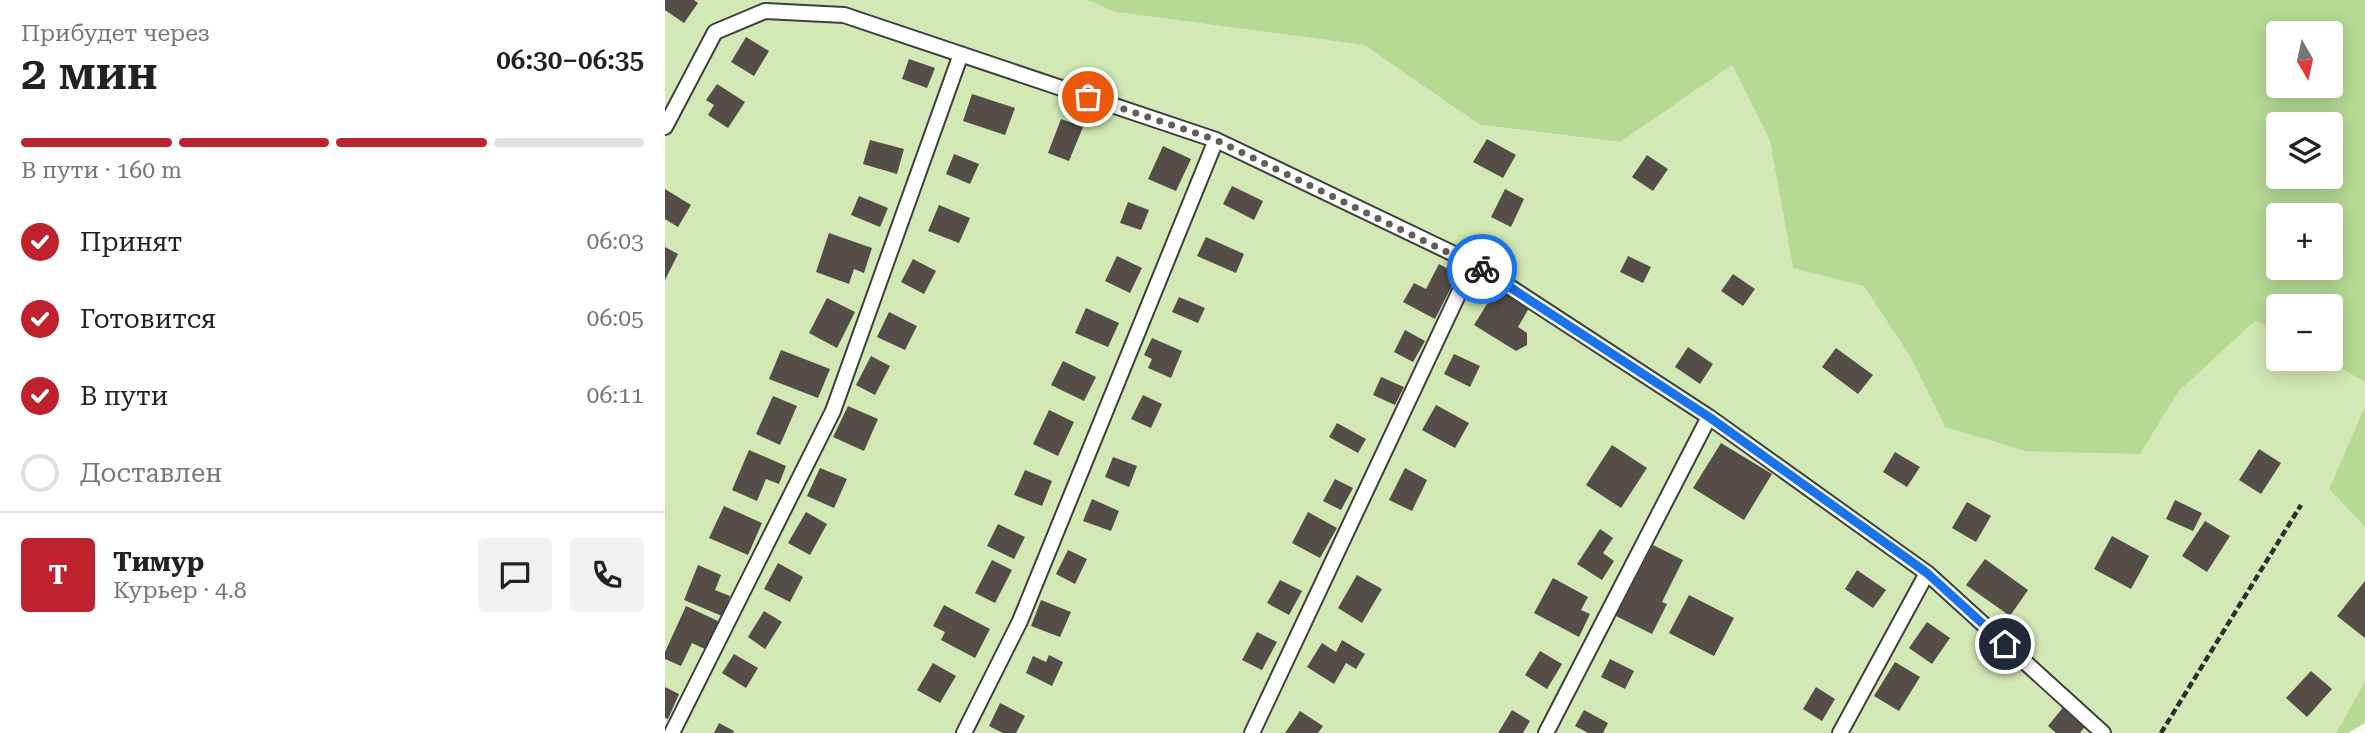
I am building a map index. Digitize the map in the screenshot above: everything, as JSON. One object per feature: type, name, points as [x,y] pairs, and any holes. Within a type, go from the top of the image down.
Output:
[{"type":"lane","points":[[665,127],[715,32],[765,11],[843,15],[1216,140],[1473,263],[1709,417],[1927,573],[2103,733]]},
{"type":"lane","points":[[671,733],[833,411],[961,54]]},
{"type":"lane","points":[[964,733],[1020,621],[1216,140]]},
{"type":"lane","points":[[1252,733],[1473,263]]},
{"type":"lane","points":[[1546,733],[1709,417]]},
{"type":"lane","points":[[1840,733],[1927,573]]},
{"type":"path","points":[[2161,733],[2301,505]]},
{"type":"green space","points":[[665,0],[1087,0],[1115,12],[1364,45],[1480,125],[1619,142],[1732,65],[1770,141],[1793,267],[1864,285],[1910,356],[1945,427],[2139,454],[2178,392],[2255,321],[2266,327],[2266,371],[2343,370],[2365,382],[2365,406],[2329,489],[2365,527],[2365,681],[2336,733],[665,733]]},
{"type":"green space","points":[[1087,0],[2365,0],[2365,382],[2343,370],[2343,294],[2266,294],[2266,327],[2255,321],[2178,392],[2140,454],[2026,451],[1945,427],[1910,356],[1864,286],[1793,268],[1770,141],[1732,65],[1620,142],[1480,125],[1364,45],[1115,12]]},
{"type":"green space","points":[[2365,406],[2365,527],[2329,489]]},
{"type":"green space","points":[[2365,681],[2365,723],[2348,733],[2336,733]]},
{"type":"building","points":[[665,0],[694,0],[698,3],[684,23],[665,10]]},
{"type":"building","points":[[746,37],[769,51],[754,76],[731,62]]},
{"type":"building","points":[[909,59],[935,68],[927,88],[902,79]]},
{"type":"building","points":[[717,84],[745,102],[728,128],[708,115],[714,105],[706,100]]},
{"type":"building","points":[[972,94],[1015,108],[1005,135],[963,121]]},
{"type":"building","points":[[1061,119],[1083,127],[1069,161],[1048,153]]},
{"type":"building","points":[[1487,139],[1516,155],[1503,178],[1473,162]]},
{"type":"building","points":[[870,140],[904,149],[897,174],[863,164]]},
{"type":"building","points":[[1163,146],[1191,159],[1176,191],[1148,179]]},
{"type":"building","points":[[954,154],[979,164],[970,184],[946,174]]},
{"type":"building","points":[[1647,155],[1668,169],[1653,191],[1632,177]]},
{"type":"building","points":[[1232,186],[1263,201],[1254,220],[1223,204]]},
{"type":"building","points":[[665,189],[691,205],[678,227],[665,219]]},
{"type":"building","points":[[1505,189],[1524,199],[1511,227],[1491,217]]},
{"type":"building","points":[[859,196],[888,208],[880,227],[851,215]]},
{"type":"building","points":[[1128,202],[1149,210],[1141,230],[1120,223]]},
{"type":"building","points":[[939,205],[970,218],[959,243],[928,231]]},
{"type":"building","points":[[829,233],[872,248],[864,273],[854,269],[849,284],[816,272]]},
{"type":"building","points":[[1206,237],[1244,254],[1236,273],[1197,256]]},
{"type":"building","points":[[665,247],[678,254],[665,280]]},
{"type":"building","points":[[1117,256],[1142,268],[1130,293],[1105,281]]},
{"type":"building","points":[[1628,256],[1651,267],[1643,283],[1620,272]]},
{"type":"building","points":[[913,259],[936,271],[924,294],[901,282]]},
{"type":"building","points":[[1439,264],[1458,274],[1435,319],[1403,302],[1414,283],[1426,289]]},
{"type":"building","points":[[1733,274],[1755,289],[1743,306],[1721,291]]},
{"type":"building","points":[[1497,288],[1529,308],[1518,327],[1527,333],[1527,345],[1516,351],[1474,325]]},
{"type":"building","points":[[1179,297],[1205,308],[1198,323],[1172,312]]},
{"type":"building","points":[[827,298],[855,312],[837,348],[809,333]]},
{"type":"building","points":[[1086,308],[1119,323],[1108,347],[1075,333]]},
{"type":"building","points":[[889,312],[917,326],[905,350],[877,337]]},
{"type":"building","points":[[1405,330],[1425,341],[1413,362],[1394,352]]},
{"type":"building","points":[[1152,338],[1182,351],[1171,378],[1148,368],[1152,359],[1144,355]]},
{"type":"building","points":[[1688,347],[1713,364],[1700,384],[1675,367]]},
{"type":"building","points":[[1836,348],[1873,375],[1858,394],[1822,367]]},
{"type":"building","points":[[781,350],[830,369],[818,398],[769,379]]},
{"type":"building","points":[[1454,354],[1480,366],[1470,387],[1444,374]]},
{"type":"building","points":[[871,356],[890,366],[875,395],[856,385]]},
{"type":"building","points":[[1063,361],[1096,377],[1084,401],[1051,385]]},
{"type":"building","points":[[1381,377],[1404,387],[1395,405],[1373,395]]},
{"type":"building","points":[[1143,395],[1162,404],[1151,428],[1131,419]]},
{"type":"building","points":[[773,396],[797,406],[780,445],[756,434]]},
{"type":"building","points":[[1436,405],[1469,423],[1455,448],[1422,430]]},
{"type":"building","points":[[848,406],[878,419],[864,451],[833,437]]},
{"type":"building","points":[[1049,410],[1074,422],[1058,456],[1033,444]]},
{"type":"building","points":[[1337,423],[1366,439],[1358,453],[1329,437]]},
{"type":"building","points":[[1721,443],[1772,474],[1744,520],[1693,488]]},
{"type":"building","points":[[1612,445],[1647,468],[1621,508],[1586,485]]},
{"type":"building","points":[[2259,449],[2281,463],[2261,494],[2239,480]]},
{"type":"building","points":[[749,450],[786,466],[779,484],[766,479],[757,501],[732,490]]},
{"type":"building","points":[[1895,452],[1920,467],[1907,487],[1883,472]]},
{"type":"building","points":[[1113,457],[1137,466],[1129,487],[1105,477]]},
{"type":"building","points":[[820,468],[847,479],[834,508],[807,496]]},
{"type":"building","points":[[1405,468],[1427,480],[1412,511],[1389,500]]},
{"type":"building","points":[[1025,470],[1052,481],[1042,506],[1014,495]]},
{"type":"building","points":[[1335,479],[1353,488],[1341,510],[1323,501]]},
{"type":"building","points":[[1092,499],[1119,511],[1111,531],[1083,521]]},
{"type":"building","points":[[2175,500],[2202,513],[2193,531],[2166,519]]},
{"type":"building","points":[[1967,502],[1991,516],[1976,542],[1952,528]]},
{"type":"building","points":[[724,506],[762,523],[748,555],[709,538]]},
{"type":"building","points":[[806,512],[827,524],[810,555],[788,543]]},
{"type":"building","points":[[1308,512],[1337,528],[1320,558],[1292,543]]},
{"type":"building","points":[[2205,521],[2230,536],[2207,572],[2182,556]]},
{"type":"building","points":[[998,524],[1025,537],[1014,559],[987,546]]},
{"type":"building","points":[[1600,529],[1613,538],[1603,553],[1614,561],[1602,580],[1577,564]]},
{"type":"building","points":[[2112,536],[2149,556],[2131,589],[2094,569]]},
{"type":"building","points":[[1653,545],[1683,560],[1662,602],[1667,604],[1652,634],[1616,616]]},
{"type":"building","points":[[1068,550],[1087,559],[1075,584],[1056,574]]},
{"type":"building","points":[[1985,559],[2028,590],[2010,616],[1966,585]]},
{"type":"building","points":[[992,560],[1012,570],[995,603],[975,593]]},
{"type":"building","points":[[778,563],[803,577],[790,602],[764,589]]},
{"type":"building","points":[[698,565],[721,575],[715,590],[730,596],[722,616],[684,600]]},
{"type":"building","points":[[1857,570],[1886,590],[1873,608],[1845,589]]},
{"type":"building","points":[[1357,575],[1382,589],[1362,623],[1338,608]]},
{"type":"building","points":[[1553,578],[1588,597],[1581,610],[1590,614],[1579,637],[1534,613]]},
{"type":"building","points":[[1280,580],[1302,591],[1289,615],[1267,603]]},
{"type":"building","points":[[2365,581],[2365,638],[2337,616]]},
{"type":"building","points":[[1689,595],[1734,618],[1714,656],[1669,633]]},
{"type":"building","points":[[1041,600],[1071,612],[1060,637],[1031,626]]},
{"type":"building","points":[[944,605],[990,629],[975,658],[941,640],[945,632],[933,626]]},
{"type":"building","points":[[686,606],[720,622],[707,650],[692,643],[681,666],[665,659],[665,652]]},
{"type":"building","points":[[764,611],[782,622],[765,649],[748,637]]},
{"type":"building","points":[[1927,622],[1950,638],[1932,664],[1909,648]]},
{"type":"building","points":[[1257,632],[1277,642],[1262,670],[1242,660]]},
{"type":"building","points":[[1342,640],[1365,654],[1356,669],[1346,663],[1334,684],[1307,667],[1322,643],[1336,652]]},
{"type":"building","points":[[1540,651],[1562,664],[1547,689],[1525,675]]},
{"type":"building","points":[[734,654],[758,668],[746,688],[722,673]]},
{"type":"building","points":[[1049,655],[1063,662],[1052,686],[1026,673],[1033,656],[1046,662]]},
{"type":"building","points":[[1610,659],[1634,671],[1625,689],[1601,677]]},
{"type":"building","points":[[1895,662],[1920,677],[1899,711],[1874,696]]},
{"type":"building","points":[[933,663],[956,676],[940,703],[917,690]]},
{"type":"building","points":[[2311,671],[2332,689],[2307,717],[2286,698]]},
{"type":"building","points":[[665,687],[679,694],[668,719],[665,718]]},
{"type":"building","points":[[1816,687],[1835,699],[1822,721],[1803,709]]},
{"type":"building","points":[[1000,703],[1025,716],[1016,733],[1003,733],[989,726]]},
{"type":"building","points":[[2065,705],[2087,724],[2080,733],[2056,733],[2048,726]]},
{"type":"building","points":[[1512,710],[1530,721],[1523,733],[1498,733]]},
{"type":"building","points":[[1584,710],[1608,723],[1603,733],[1588,733],[1575,726]]},
{"type":"building","points":[[1300,711],[1323,726],[1318,733],[1285,733]]},
{"type":"building","points":[[719,723],[734,731],[733,733],[714,733]]},
{"type":"way so far","points":[[1088,97],[1216,140],[1482,269]]},
{"type":"route","points":[[1482,269],[1709,417],[1905,557],[1927,573],[2005,644]]}]
